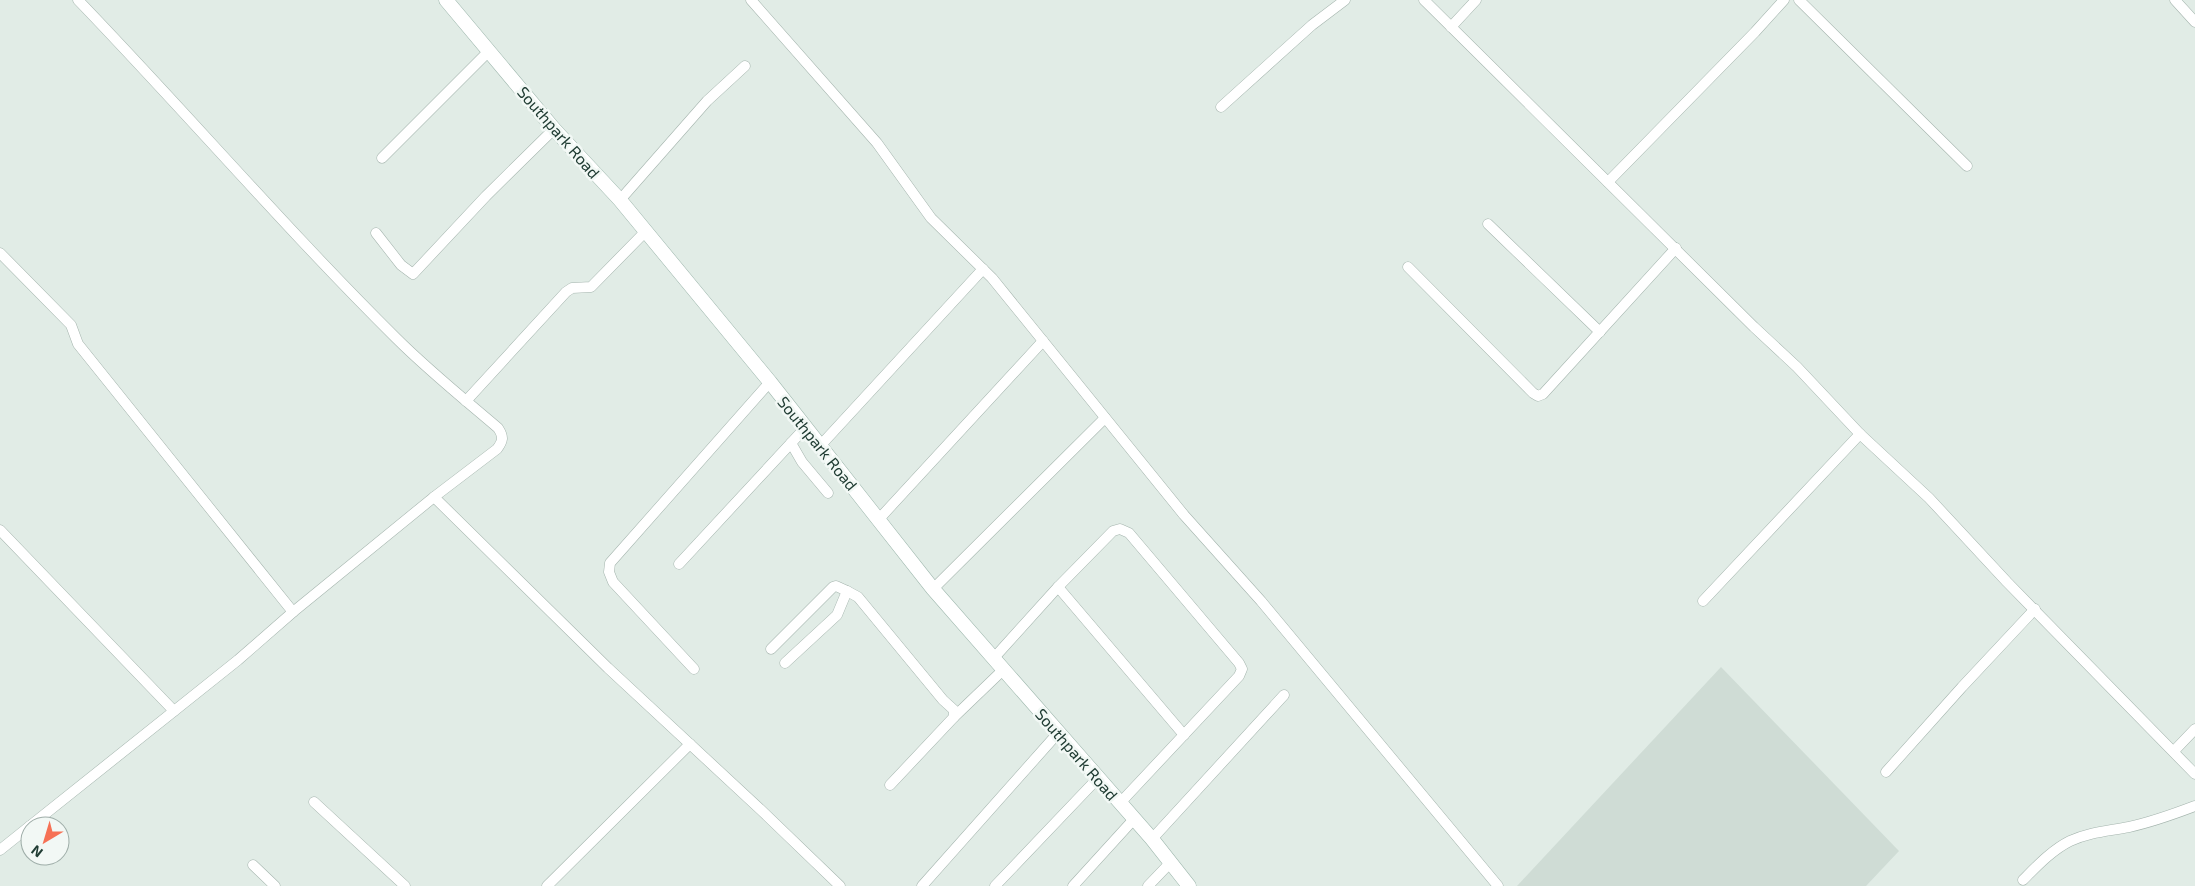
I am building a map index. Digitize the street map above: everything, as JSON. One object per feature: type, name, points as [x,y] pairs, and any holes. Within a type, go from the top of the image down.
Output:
[{"type":"street","points":[[43,816],[174,711],[434,497],[497,449],[502,442],[503,435],[498,428],[397,339],[78,0]]},
{"type":"street","name":"Southpark Road","points":[[446,0],[554,129],[620,200],[770,382],[933,589],[1152,838],[1189,886]]},
{"type":"street","points":[[751,0],[877,143],[931,218],[992,278],[1184,515],[1261,601],[1498,886]]},
{"type":"street","points":[[1221,107],[1312,25],[1345,0]]},
{"type":"street","points":[[1424,0],[1754,327],[1797,367],[1860,434],[1934,503],[2007,582],[2195,774]]},
{"type":"street","points":[[1451,28],[1476,0]]},
{"type":"street","points":[[1608,182],[1784,0]]},
{"type":"street","points":[[1799,0],[1967,166]]},
{"type":"street","points":[[2175,0],[2195,22]]},
{"type":"street","points":[[382,158],[489,51]]},
{"type":"street","points":[[620,200],[707,101],[745,66]]},
{"type":"street","points":[[376,233],[401,265],[414,274],[486,196],[554,129]]},
{"type":"street","points":[[1488,224],[1600,332]]},
{"type":"street","points":[[466,401],[566,292],[572,288],[591,287],[646,232]]},
{"type":"street","points":[[1408,266],[1538,396],[1543,394],[1676,248]]},
{"type":"street","points":[[0,253],[71,325],[78,344],[293,612]]},
{"type":"street","points":[[820,446],[982,269]]},
{"type":"street","points":[[879,519],[1043,341]]},
{"type":"street","points":[[694,669],[613,582],[609,572],[610,564],[770,382]]},
{"type":"street","points":[[933,589],[1105,418]]},
{"type":"street","points":[[679,564],[805,428]]},
{"type":"street","points":[[1703,601],[1860,434]]},
{"type":"street","points":[[791,443],[802,462],[828,494]]},
{"type":"street","points":[[434,497],[608,668],[762,810],[840,886]]},
{"type":"street","points":[[993,659],[1058,587],[1113,531],[1120,528],[1129,533],[1239,663],[1242,669],[1239,676],[1120,803]]},
{"type":"street","points":[[0,530],[174,711]]},
{"type":"street","points":[[771,649],[836,586],[858,597],[865,604],[942,700],[954,710],[954,717]]},
{"type":"street","points":[[1058,587],[1184,735]]},
{"type":"street","points":[[785,664],[837,615],[848,591]]},
{"type":"street","points":[[1886,772],[2035,609]]},
{"type":"street","points":[[890,784],[954,717],[1003,670]]},
{"type":"street","points":[[1152,838],[1284,695]]},
{"type":"street","points":[[2174,751],[2195,729]]},
{"type":"street","points":[[922,886],[1058,733]]},
{"type":"street","points":[[547,886],[690,744]]},
{"type":"street","points":[[995,886],[1098,778]]},
{"type":"street","points":[[314,802],[405,886]]},
{"type":"street","points":[[2023,880],[2044,859],[2070,842],[2090,833],[2130,827],[2195,806]]},
{"type":"street","points":[[1072,886],[1134,819]]},
{"type":"street","points":[[0,850],[20,834]]},
{"type":"street","points":[[1148,886],[1170,863]]},
{"type":"street","points":[[253,865],[275,886]]},
{"type":"shaded area","points":[[1721,667],[1899,851],[1866,886],[1517,886]]}]
